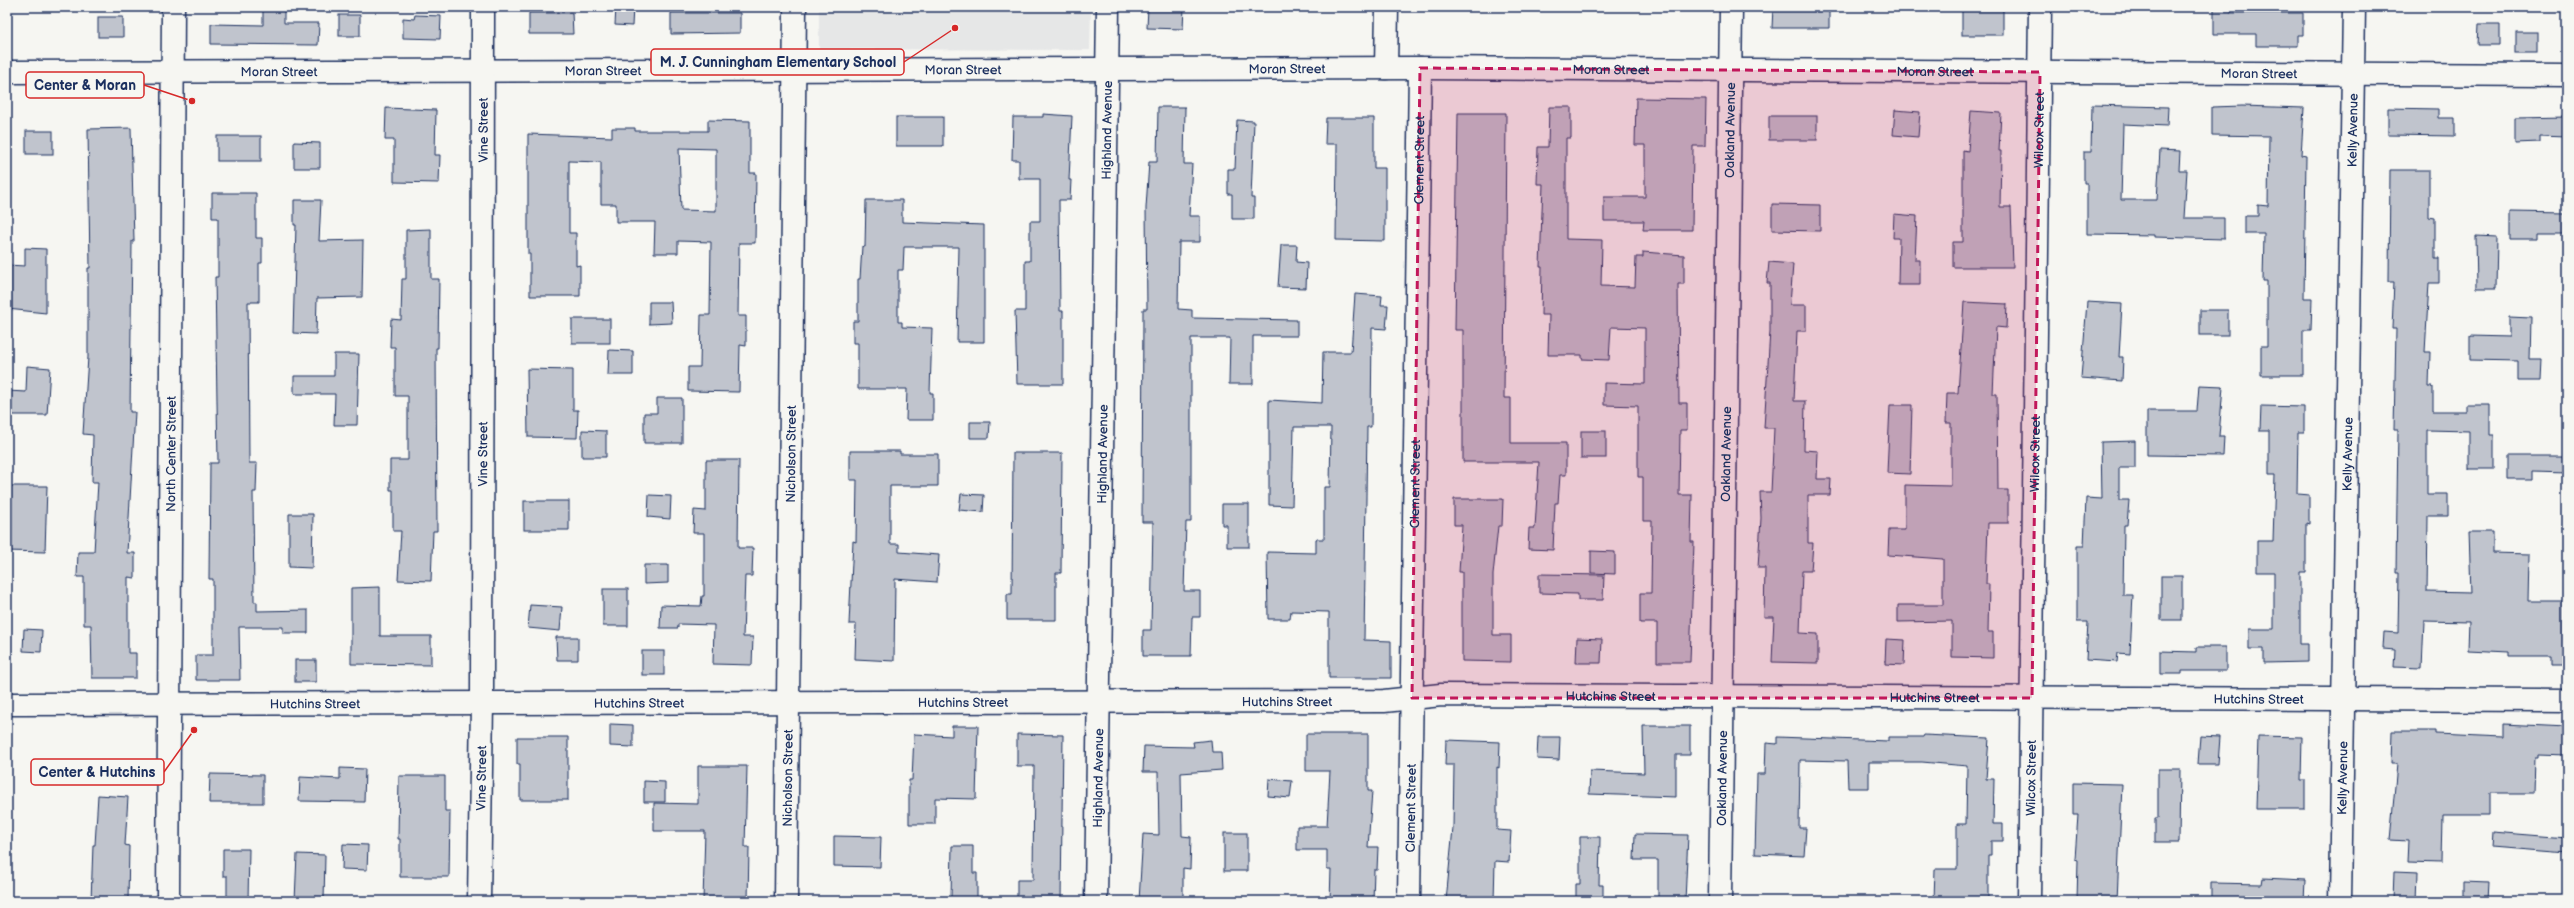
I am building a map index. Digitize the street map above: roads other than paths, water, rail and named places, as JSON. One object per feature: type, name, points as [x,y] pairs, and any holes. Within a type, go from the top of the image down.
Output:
[{"type":"street","name":"North Center Street","points":[[168,901],[173,7]]},
{"type":"street","name":"Vine Street","points":[[479,901],[482,703],[483,7]]},
{"type":"street","name":"Nicholson Street","points":[[786,901],[795,7]]},
{"type":"street","name":"Highland Avenue","points":[[1096,901],[1109,69],[1108,7]]},
{"type":"street","points":[[1386,68],[1387,7]]},
{"type":"street","name":"Oakland Avenue","points":[[1720,901],[1724,696],[1731,7]]},
{"type":"street","name":"Wilcox Street","points":[[2029,901],[2040,7]]},
{"type":"street","name":"Kelly Avenue","points":[[2340,901],[2354,7]]},
{"type":"street","name":"Moran Street","points":[[7,72],[172,73],[1420,68],[2567,75]]},
{"type":"street","name":"Clement Street","points":[[1409,901],[1420,68]]},
{"type":"street","name":"Hutchins Street","points":[[7,704],[1384,701],[1441,695],[2567,700]]},
{"type":"place","name":"M. J. Cunningham Elementary School","points":[[955,28]]},
{"type":"place","name":"Center & Moran","points":[[192,101]]},
{"type":"place","name":"Center & Hutchins","points":[[194,730]]}]
